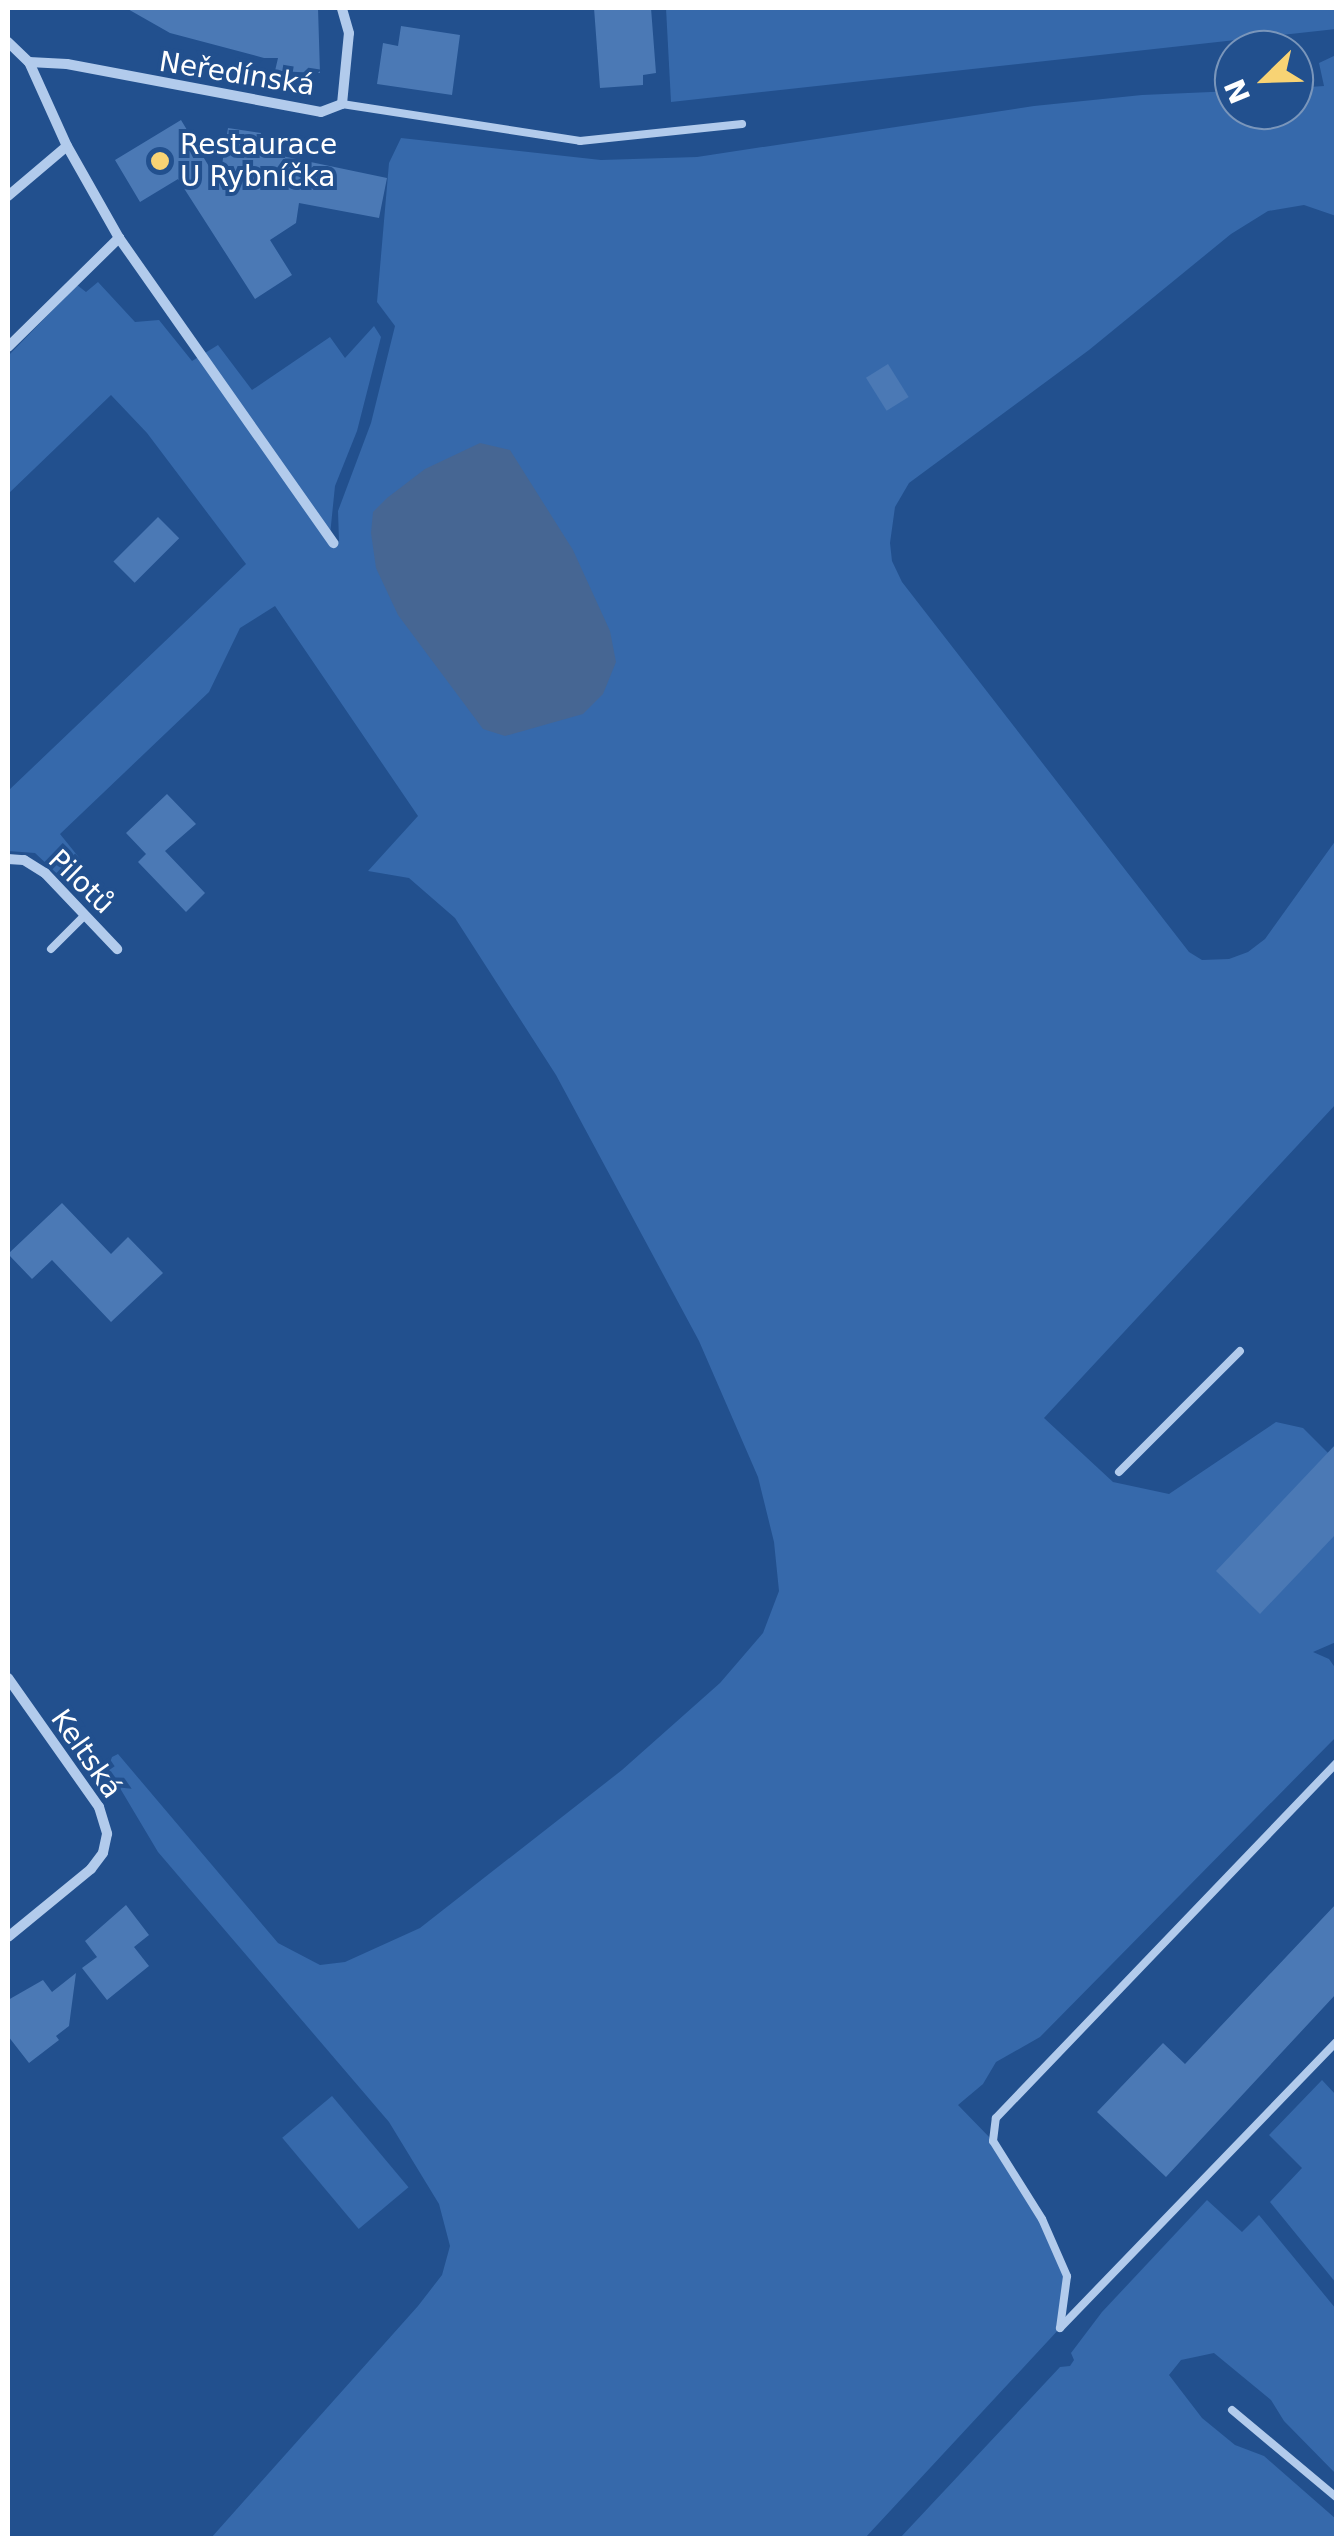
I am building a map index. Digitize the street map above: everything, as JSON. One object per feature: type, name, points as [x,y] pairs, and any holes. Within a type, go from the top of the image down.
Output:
[{"type":"street","name":"Neředínská","points":[[28,62],[67,64],[321,112],[342,104],[349,33],[342,8]]},
{"type":"street","points":[[8,42],[28,62],[67,146],[119,238],[333,543]]},
{"type":"street","points":[[8,196],[67,146]]},
{"type":"street","points":[[8,347],[119,238]]},
{"type":"street","name":"Pilotů","points":[[8,859],[34,865],[117,949]]},
{"type":"street","name":"Keltská","points":[[8,1678],[99,1807],[107,1834],[103,1853],[91,1869],[8,1937]]},
{"type":"lane","points":[[342,104],[580,141],[742,124]]},
{"type":"lane","points":[[51,949],[85,915]]},
{"type":"lane","points":[[1119,1472],[1240,1351]]},
{"type":"lane","points":[[1336,1762],[996,2118],[992,2141],[1042,2219],[1067,2276],[1060,2328],[1336,2042]]},
{"type":"lane","points":[[1232,2410],[1336,2498]]},
{"type":"shaded area","points":[[666,8],[1336,8],[1336,29],[1214,30],[1214,42],[671,102]]},
{"type":"shaded area","points":[[1336,55],[1336,216],[1304,205],[1268,211],[1231,234],[1089,350],[909,483],[895,507],[890,543],[892,561],[902,582],[1189,952],[1202,960],[1229,959],[1248,952],[1265,939],[1336,840],[1336,1104],[1044,1418],[1113,1482],[1169,1494],[1276,1422],[1303,1428],[1336,1461],[1336,1642],[1313,1652],[1329,1659],[1336,1669],[1336,1737],[1040,2037],[996,2062],[983,2084],[958,2105],[993,2141],[1042,2219],[1067,2276],[1060,2328],[865,2538],[211,2538],[418,2306],[442,2275],[450,2246],[439,2204],[389,2122],[158,1852],[108,1768],[112,1757],[118,1754],[278,1943],[320,1965],[345,1962],[420,1928],[622,1770],[720,1683],[763,1633],[779,1591],[774,1542],[758,1477],[699,1341],[556,1075],[455,918],[409,878],[368,871],[418,816],[275,606],[240,628],[209,692],[60,834],[85,865],[67,883],[35,853],[8,851],[8,791],[246,564],[147,433],[111,395],[8,494],[8,356],[77,285],[86,292],[98,282],[135,322],[159,320],[192,361],[218,345],[252,390],[330,337],[345,358],[374,326],[381,337],[357,431],[335,486],[329,545],[339,541],[338,511],[371,423],[395,326],[377,302],[389,163],[401,138],[601,160],[697,157],[1034,106],[1214,92],[1214,130],[1314,130],[1314,87],[1324,86],[1319,63]]},
{"type":"shaded area","points":[[480,443],[510,450],[573,550],[610,631],[616,662],[603,694],[583,714],[505,736],[483,729],[398,615],[376,568],[371,533],[373,512],[387,498],[425,469]]},
{"type":"shaded area","points":[[1322,2080],[1336,2095],[1336,2283],[1270,2202],[1302,2168],[1269,2135]]},
{"type":"shaded area","points":[[332,2096],[408,2187],[359,2229],[282,2138]]},
{"type":"shaded area","points":[[1207,2200],[1242,2232],[1259,2215],[1336,2309],[1336,2474],[1284,2421],[1271,2400],[1214,2353],[1181,2360],[1169,2375],[1202,2418],[1235,2445],[1264,2456],[1336,2519],[1336,2538],[900,2538],[1060,2367],[1070,2366],[1074,2360],[1071,2353],[1102,2312]]},
{"type":"building","points":[[126,8],[318,8],[320,73],[275,71],[278,58],[264,58],[170,33]]},
{"type":"building","points":[[594,8],[651,8],[656,73],[643,75],[643,85],[600,88]]},
{"type":"building","points":[[401,26],[460,35],[452,95],[377,84],[383,43],[398,46]]},
{"type":"building","points":[[181,120],[219,183],[228,128],[261,133],[258,151],[387,178],[379,218],[299,203],[296,223],[270,240],[292,275],[255,299],[178,179],[140,202],[115,160]]},
{"type":"building","points":[[888,364],[909,397],[887,411],[866,378]]},
{"type":"building","points":[[158,517],[179,538],[135,583],[113,562]]},
{"type":"building","points":[[167,794],[196,824],[165,851],[205,893],[186,912],[138,862],[146,854],[126,833]]},
{"type":"building","points":[[62,1203],[111,1254],[128,1237],[163,1273],[111,1322],[52,1260],[32,1279],[8,1254]]},
{"type":"building","points":[[1336,1444],[1336,1534],[1260,1614],[1216,1571]]},
{"type":"building","points":[[1336,1904],[1336,1994],[1166,2177],[1097,2112],[1163,2043],[1185,2064]]},
{"type":"building","points":[[126,1905],[149,1935],[134,1947],[149,1966],[107,2000],[82,1968],[97,1957],[85,1941]]},
{"type":"building","points":[[76,1973],[69,2026],[56,2036],[59,2040],[29,2063],[8,2036],[8,2000],[43,1980],[52,1992]]},
{"type":"place","name":"Restaurace U Rybníčka","points":[[160,161]]}]
